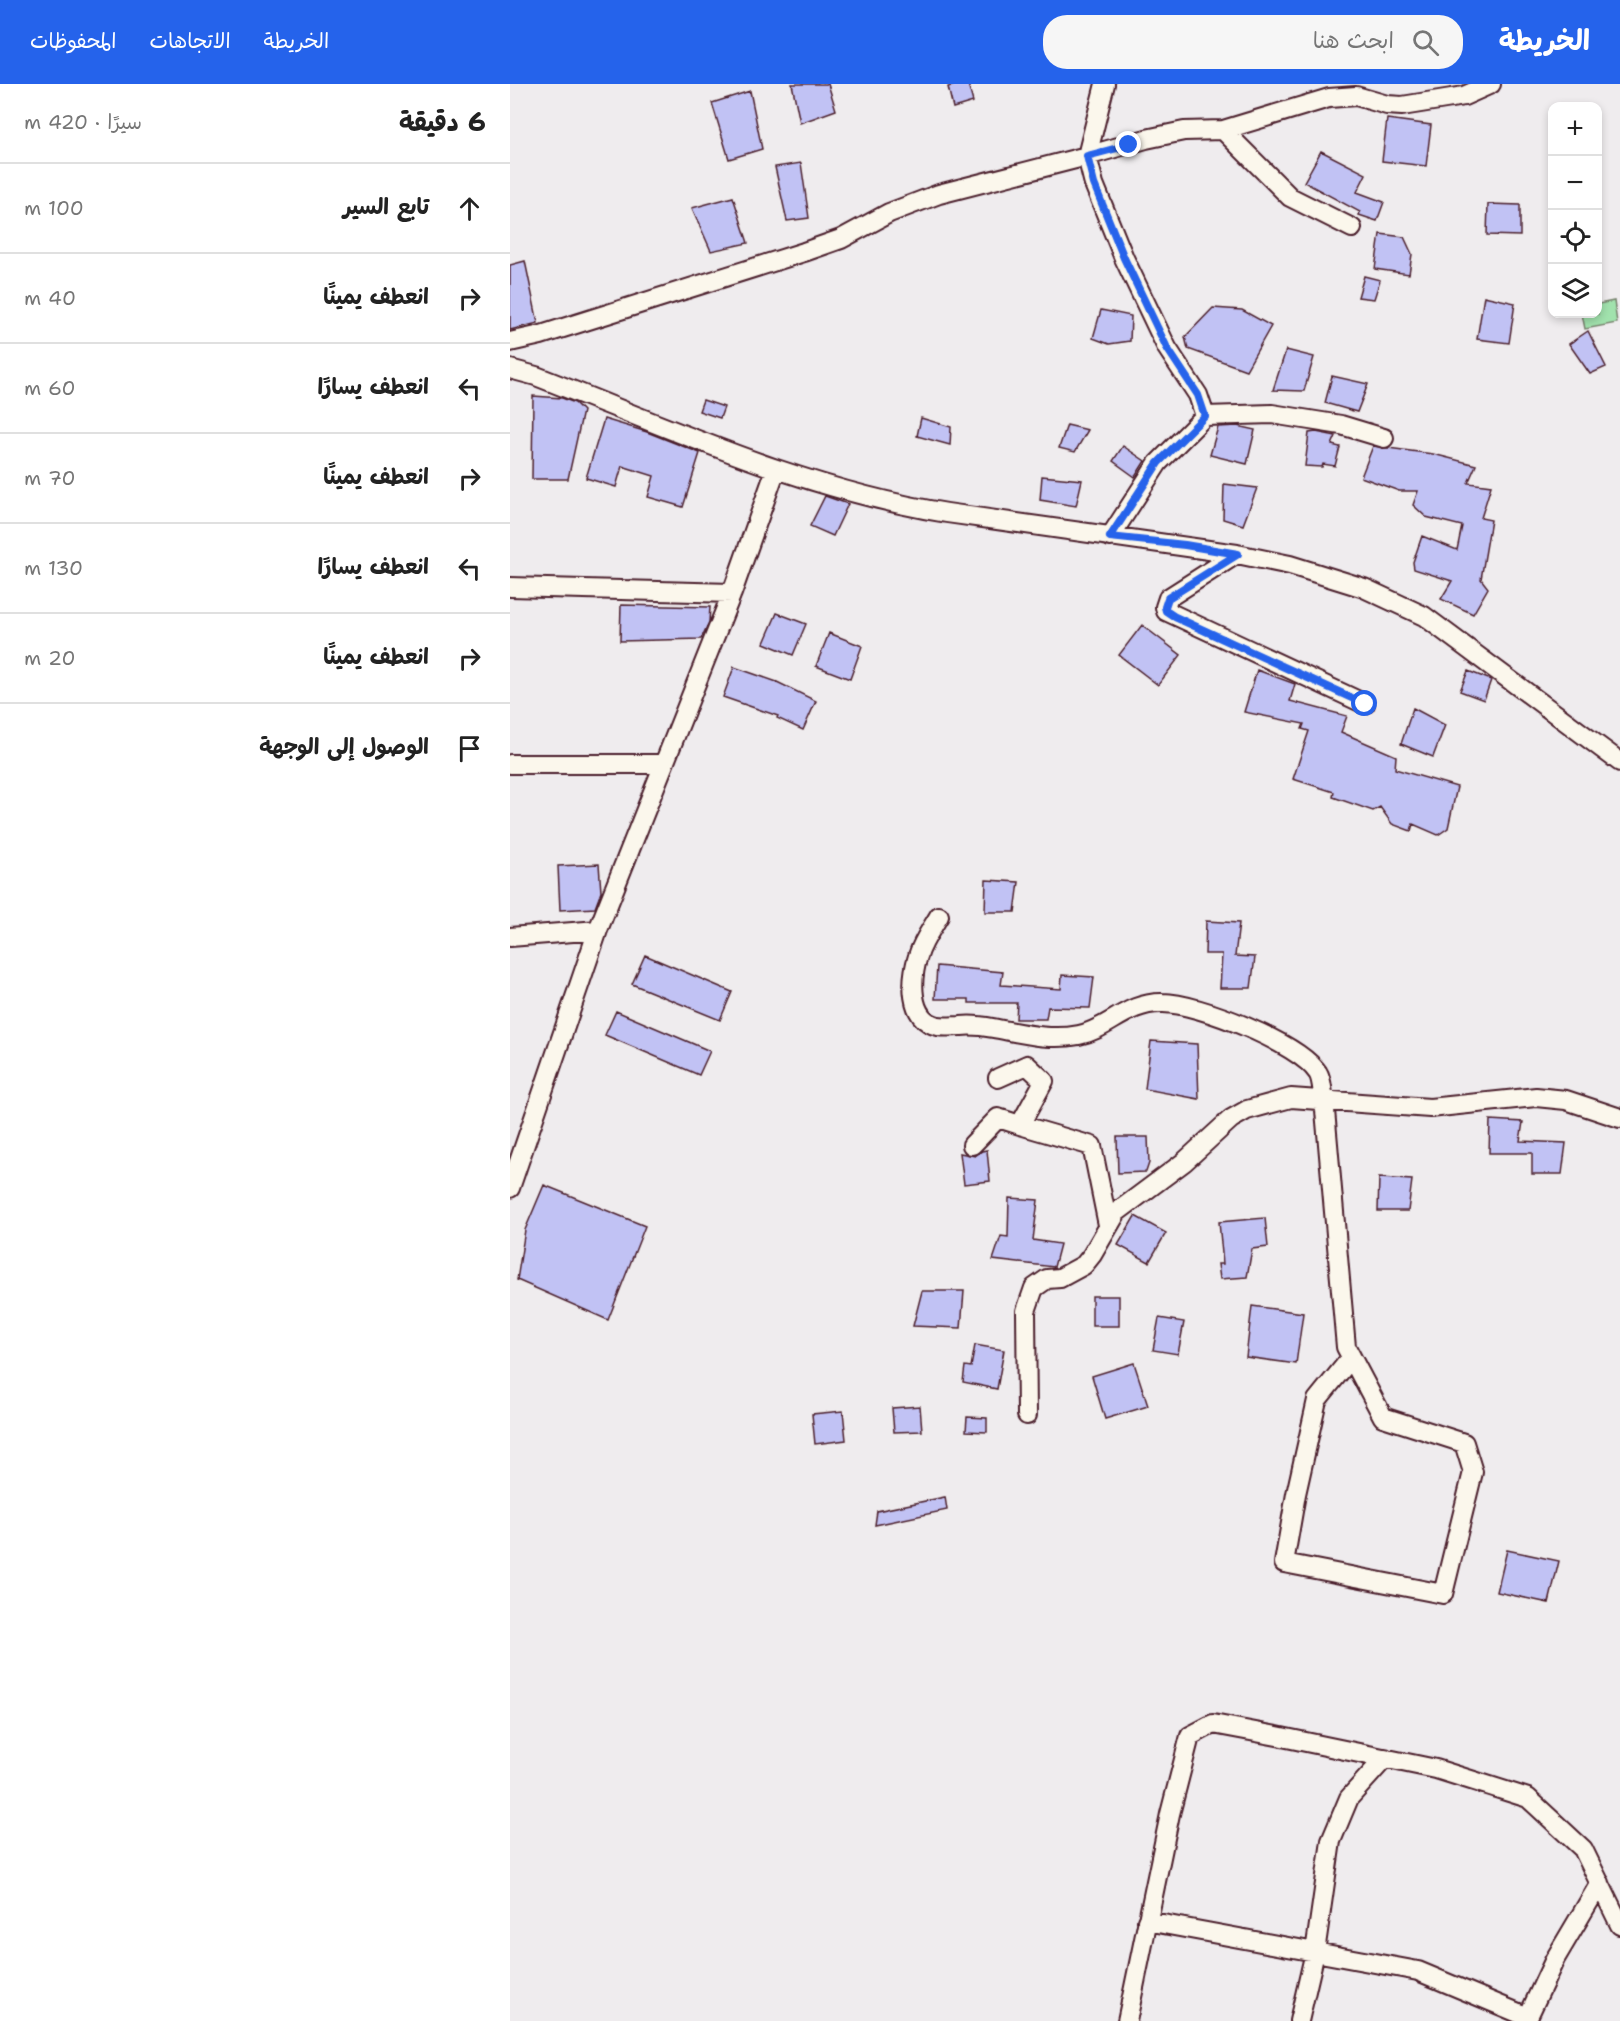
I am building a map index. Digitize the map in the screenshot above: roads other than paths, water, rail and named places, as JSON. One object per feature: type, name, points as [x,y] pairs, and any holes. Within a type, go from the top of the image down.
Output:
[{"type":"street","points":[[1105,84],[1087,156],[1094,184],[1124,258],[1167,348],[1198,395],[1205,416]]},
{"type":"street","points":[[510,342],[541,335],[832,243],[889,213],[939,194],[1146,139],[1184,131],[1222,130],[1329,98],[1356,96],[1387,105],[1402,106],[1464,96],[1491,84]]},
{"type":"street","points":[[1222,130],[1290,197],[1352,228]]},
{"type":"street","points":[[510,369],[536,376],[776,469],[856,495],[903,506],[1238,554],[1290,564],[1364,588],[1424,616],[1620,762]]},
{"type":"street","points":[[1110,537],[1158,463],[1205,416],[1272,414],[1341,426],[1384,438]]},
{"type":"street","points":[[511,1184],[598,930],[732,593],[776,469]]},
{"type":"street","points":[[1238,554],[1168,598],[1166,611],[1365,704]]},
{"type":"street","points":[[510,587],[732,593]]},
{"type":"street","points":[[510,764],[663,764]]},
{"type":"street","points":[[939,916],[918,954],[913,986],[916,1006],[926,1021],[938,1026],[967,1025],[993,1028],[1019,1035],[1054,1037],[1080,1035],[1131,1008],[1146,1004],[1182,1005],[1274,1038],[1303,1058],[1319,1073],[1324,1099],[1346,1347],[1383,1417],[1464,1443],[1473,1472],[1443,1594],[1284,1563],[1296,1494],[1317,1400],[1351,1358]]},
{"type":"street","points":[[510,937],[598,930]]},
{"type":"street","points":[[998,1078],[1027,1065],[1044,1081],[1020,1125]]},
{"type":"street","points":[[1027,1415],[1026,1311],[1034,1288],[1047,1279],[1060,1278],[1084,1265],[1117,1212],[1184,1162],[1231,1119],[1263,1104],[1291,1098],[1430,1108],[1536,1097],[1566,1100],[1620,1118]]},
{"type":"street","points":[[972,1145],[998,1118],[1092,1146],[1108,1225]]},
{"type":"street","points":[[1127,2021],[1170,1814],[1190,1736],[1213,1725],[1436,1769],[1528,1798],[1583,1849],[1620,1925]]},
{"type":"street","points":[[1299,2021],[1315,1952],[1331,1841],[1349,1798],[1385,1758]]},
{"type":"street","points":[[1147,1921],[1418,1971],[1527,2019],[1555,1959],[1600,1883]]}]
